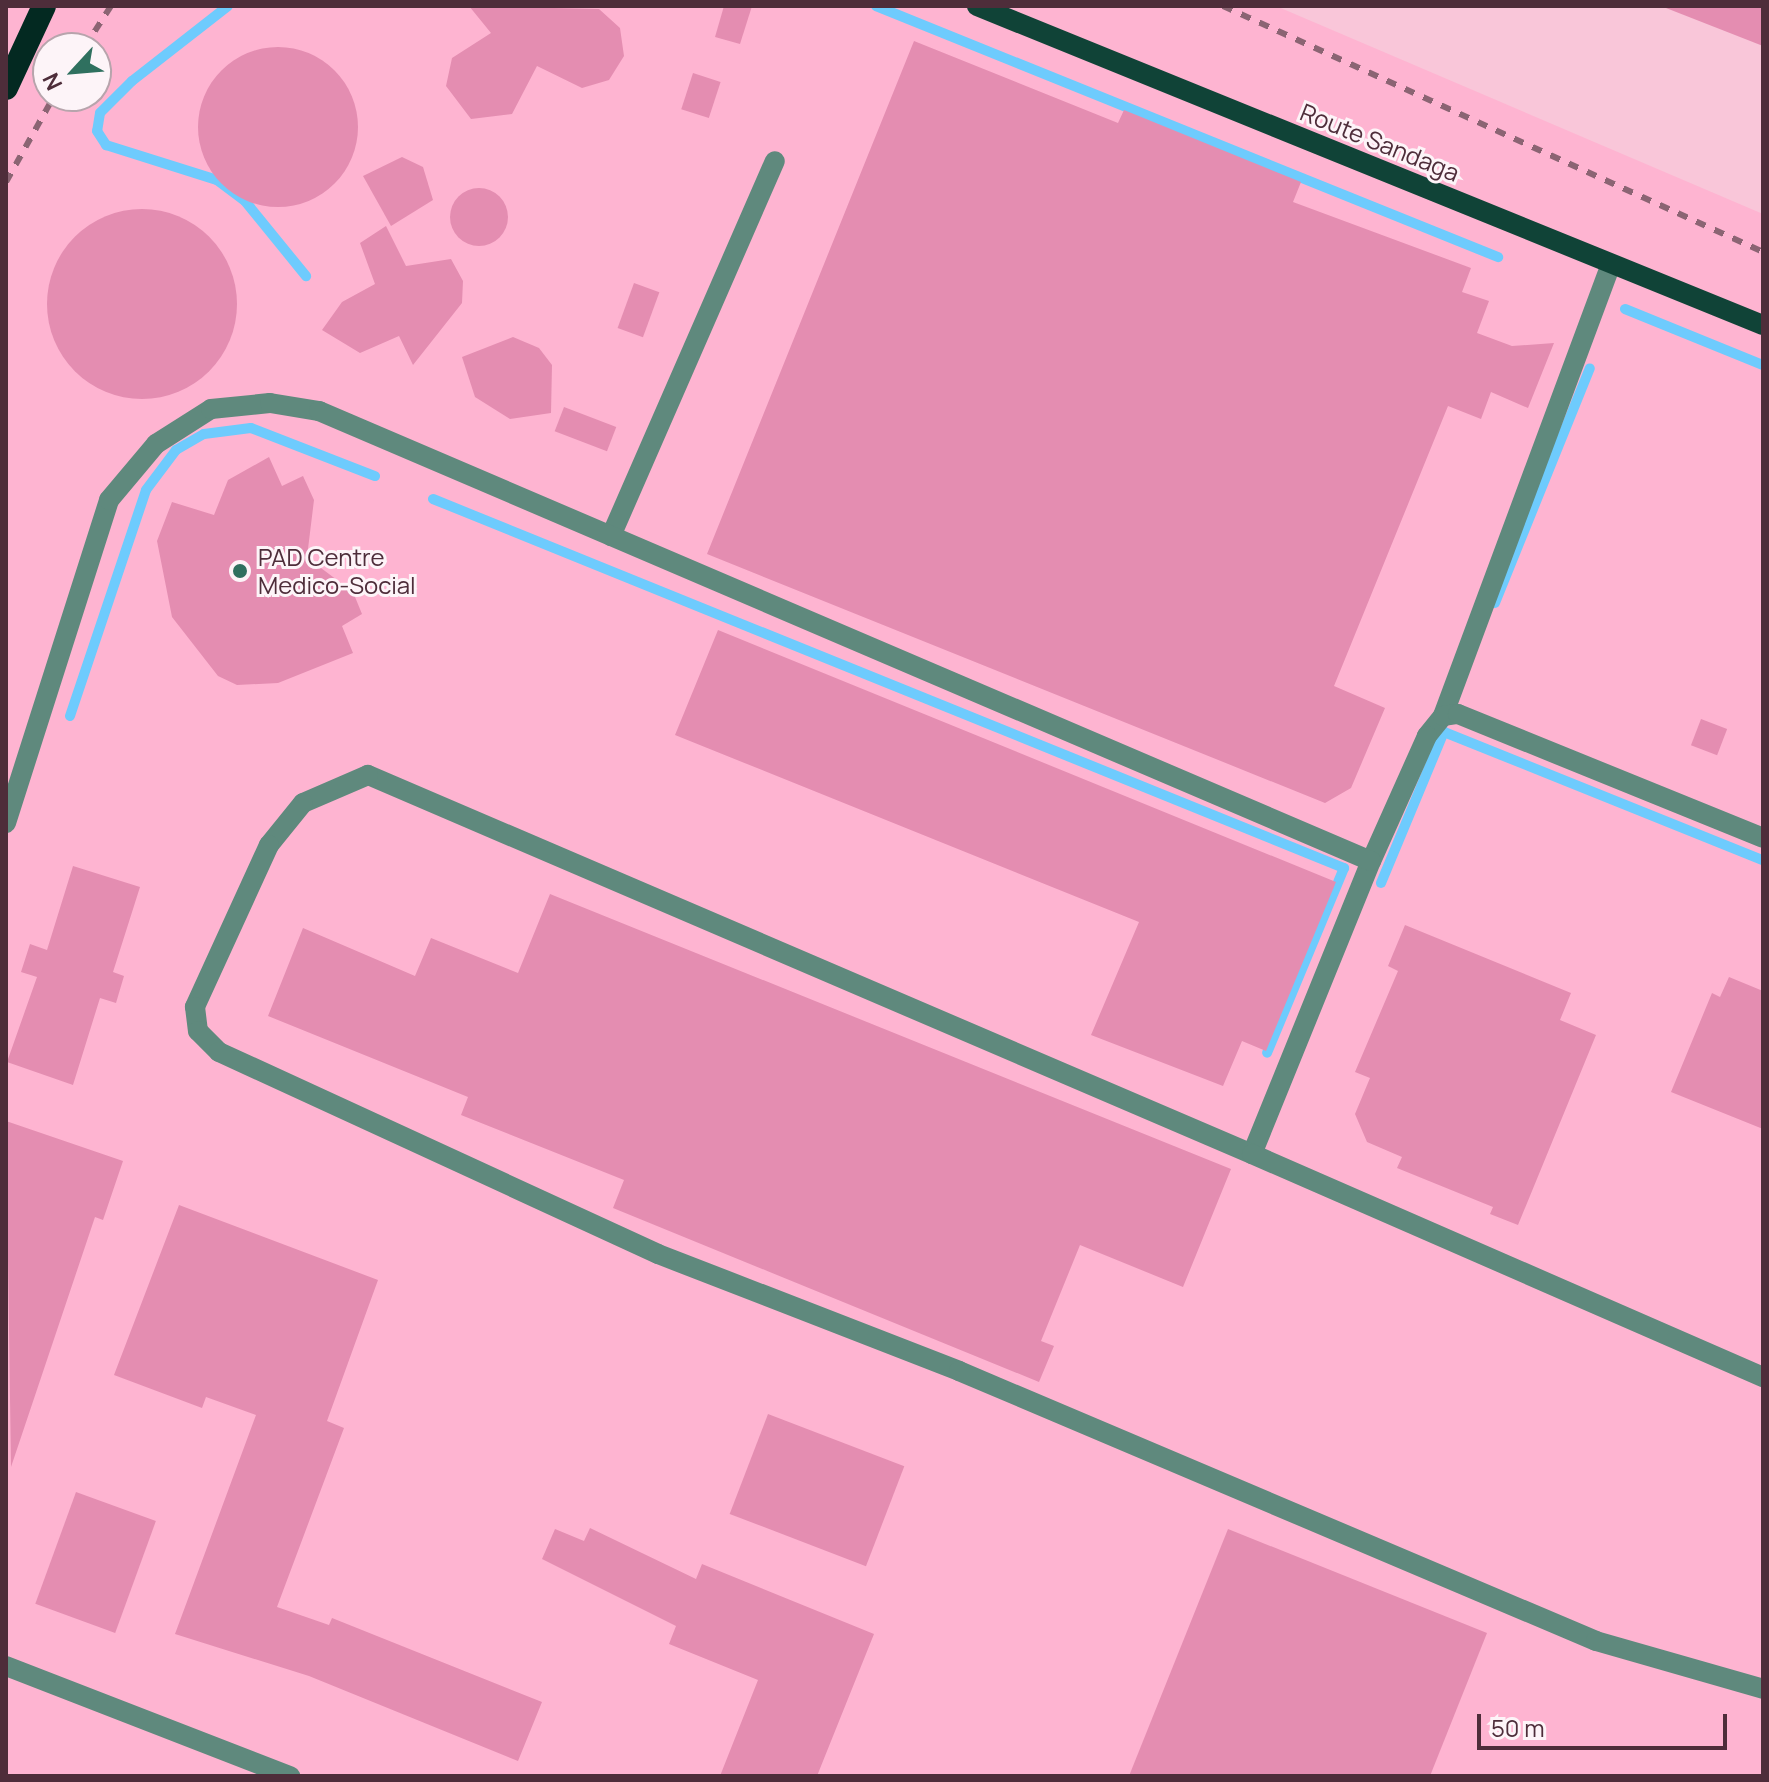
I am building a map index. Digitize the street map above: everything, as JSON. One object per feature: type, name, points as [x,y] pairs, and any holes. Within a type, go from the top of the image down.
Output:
[{"type":"highway","points":[[6,88],[44,6]]},
{"type":"main road","name":"Route Sandaga","points":[[977,6],[1763,325]]},
{"type":"street","points":[[611,536],[775,161]]},
{"type":"street","points":[[1252,1154],[1371,861],[1427,736],[1443,716],[1611,264]]},
{"type":"street","points":[[6,823],[109,500],[156,444],[211,409],[270,403],[319,411],[1371,861]]},
{"type":"street","points":[[1443,716],[1458,714],[1763,838]]},
{"type":"street","points":[[1763,1377],[368,775],[303,803],[269,845],[195,1007],[198,1031],[219,1052],[658,1254],[959,1371],[1596,1641],[1763,1689]]},
{"type":"street","points":[[6,1666],[290,1776]]},
{"type":"shaded area","points":[[6,6],[1276,6],[1763,214],[1763,1776],[6,1776]]},
{"type":"building","points":[[469,6],[599,9],[620,28],[624,56],[609,80],[582,88],[537,66],[512,114],[471,119],[446,86],[452,58],[491,33]]},
{"type":"building","points":[[724,6],[752,6],[740,44],[715,37]]},
{"type":"building","points":[[1763,6],[1763,46],[1666,8]]},
{"type":"building","points":[[914,41],[1118,123],[1124,110],[1301,182],[1293,202],[1471,268],[1462,292],[1489,301],[1477,333],[1512,346],[1554,343],[1528,408],[1491,392],[1481,419],[1448,406],[1334,686],[1385,708],[1351,788],[1325,803],[707,554]]},
{"type":"building","points":[[278,47],[309,53],[335,70],[352,96],[358,127],[352,158],[335,184],[309,201],[278,207],[247,201],[221,184],[204,158],[198,127],[204,96],[221,70],[247,53]]},
{"type":"building","points":[[693,73],[721,82],[709,118],[681,109]]},
{"type":"building","points":[[402,157],[423,167],[433,200],[391,226],[363,176]]},
{"type":"building","points":[[479,188],[500,196],[508,217],[500,238],[479,246],[458,238],[450,217],[458,196]]},
{"type":"building","points":[[142,209],[161,210],[179,216],[209,237],[230,267],[236,285],[236,323],[230,341],[209,371],[179,392],[161,398],[142,399],[123,398],[105,392],[75,371],[54,341],[48,323],[47,304],[48,285],[54,267],[75,237],[105,216],[123,210]]},
{"type":"building","points":[[386,226],[406,266],[451,259],[463,281],[462,303],[413,365],[399,336],[360,353],[322,330],[342,302],[375,284],[360,243]]},
{"type":"building","points":[[634,283],[659,292],[643,337],[618,328]]},
{"type":"building","points":[[513,337],[539,348],[552,365],[551,413],[510,419],[475,397],[462,357]]},
{"type":"building","points":[[564,407],[616,427],[607,451],[555,431]]},
{"type":"building","name":"PAD Centre Medico-Social","points":[[269,457],[282,486],[303,476],[314,500],[308,549],[313,562],[353,592],[362,614],[342,626],[353,653],[278,683],[237,685],[218,676],[172,617],[157,541],[172,502],[214,515],[228,480]]},
{"type":"building","points":[[718,630],[1336,882],[1266,1051],[1242,1041],[1223,1086],[1091,1035],[1139,922],[675,735]]},
{"type":"building","points":[[1701,719],[1727,729],[1717,755],[1691,745]]},
{"type":"building","points":[[73,866],[140,887],[113,972],[124,976],[116,1003],[100,998],[73,1085],[7,1062],[37,977],[21,972],[30,944],[47,950]]},
{"type":"building","points":[[550,894],[1231,1169],[1183,1287],[1080,1245],[1041,1341],[1054,1346],[1039,1382],[613,1208],[624,1180],[461,1115],[468,1097],[268,1016],[303,928],[415,976],[431,938],[518,973]]},
{"type":"building","points":[[1405,925],[1571,993],[1560,1020],[1596,1035],[1518,1225],[1490,1214],[1493,1207],[1397,1168],[1402,1157],[1367,1142],[1355,1114],[1370,1078],[1355,1072],[1398,971],[1388,966]]},
{"type":"building","points":[[1729,977],[1763,991],[1763,1129],[1671,1092],[1712,993],[1720,997]]},
{"type":"building","points":[[6,1121],[123,1161],[103,1220],[95,1217],[11,1467]]},
{"type":"building","points":[[179,1205],[378,1280],[327,1421],[344,1428],[277,1607],[329,1625],[332,1618],[542,1702],[518,1761],[309,1676],[175,1634],[256,1415],[206,1397],[202,1408],[114,1375]]},
{"type":"building","points":[[768,1414],[904,1466],[866,1566],[730,1514]]},
{"type":"building","points":[[76,1492],[156,1521],[115,1633],[35,1604]]},
{"type":"building","points":[[590,1528],[696,1579],[702,1564],[874,1634],[817,1776],[720,1776],[758,1680],[669,1644],[676,1626],[542,1559],[555,1529],[584,1541]]},
{"type":"building","points":[[1228,1529],[1487,1633],[1430,1776],[1129,1776]]},
{"type":"waterway","points":[[228,6],[132,81],[100,113],[97,131],[106,145],[217,180],[245,201],[306,276]]},
{"type":"waterway","points":[[876,6],[1498,257]]},
{"type":"waterway","points":[[1625,309],[1763,365]]},
{"type":"waterway","points":[[1495,603],[1590,368]]},
{"type":"waterway","points":[[70,716],[146,490],[176,450],[204,434],[251,428],[375,476]]},
{"type":"waterway","points":[[433,499],[1344,868],[1267,1053]]},
{"type":"waterway","points":[[1381,883],[1444,732],[1763,860]]},
{"type":"railway","points":[[94,32],[111,6]]},
{"type":"railway","points":[[1223,6],[1763,252]]},
{"type":"railway","points":[[6,182],[45,112]]},
{"type":"place","name":"PAD Centre Medico-Social","points":[[240,571]]}]
